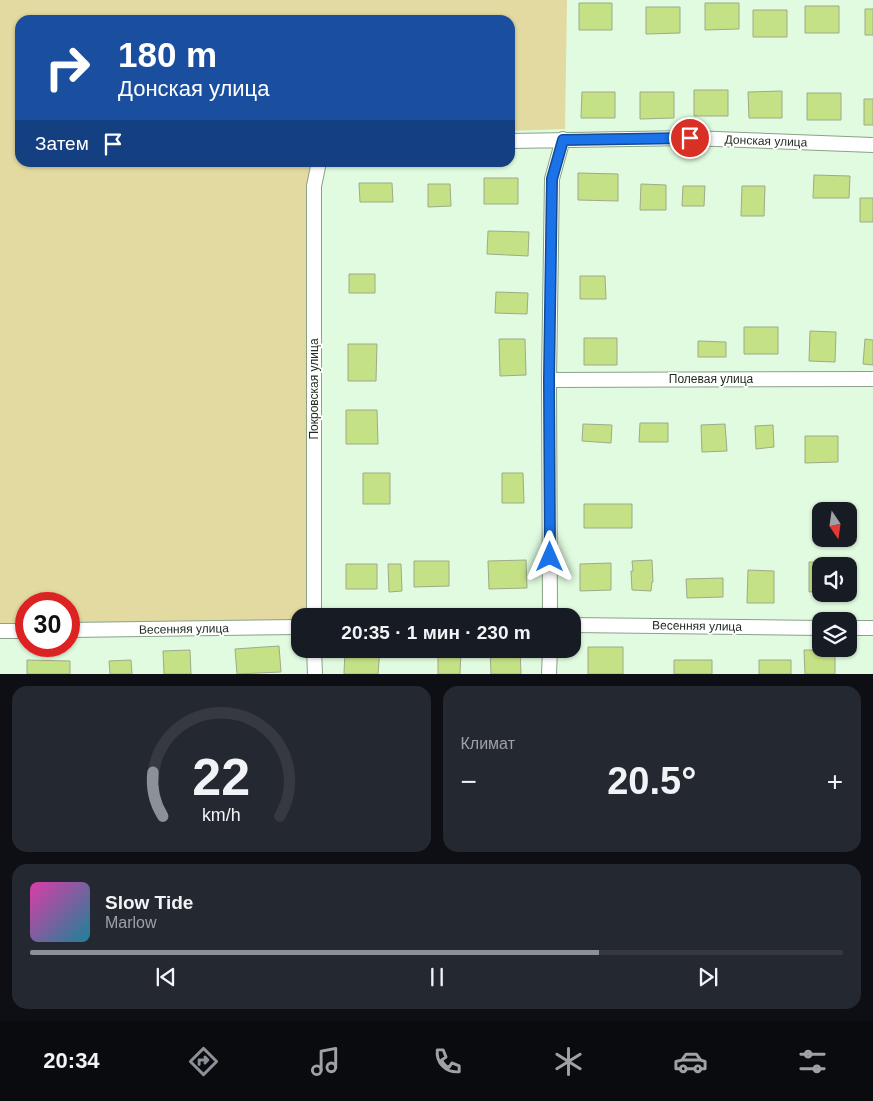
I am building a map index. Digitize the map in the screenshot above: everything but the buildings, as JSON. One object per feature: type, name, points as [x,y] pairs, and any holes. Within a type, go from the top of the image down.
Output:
[{"type":"street","name":"Донская улица","points":[[515,141],[690,138],[873,145]]},
{"type":"street","points":[[550,608],[549,380],[552,179],[563,140]]},
{"type":"street","name":"Покровская улица","points":[[314,608],[314,186],[318,167]]},
{"type":"street","name":"Полевая улица","points":[[549,380],[873,379]]},
{"type":"street","name":"Весенняя улица","points":[[581,625],[812,628]]},
{"type":"street","name":"Весенняя улица","points":[[80,630],[291,627]]},
{"type":"street","points":[[857,628],[873,628]]},
{"type":"street","points":[[0,631],[15,631]]},
{"type":"street","points":[[314,658],[315,674]]},
{"type":"street","points":[[549,674],[550,658]]},
{"type":"shaded area","points":[[0,0],[567,0],[565,129],[515,131],[515,15],[15,15],[15,167],[313,167],[309,186],[306,608],[291,608],[291,628],[80,631],[80,592],[15,592],[15,632],[0,632]]},
{"type":"route","points":[[550,557],[549,380],[552,179],[563,140],[690,138]]}]
